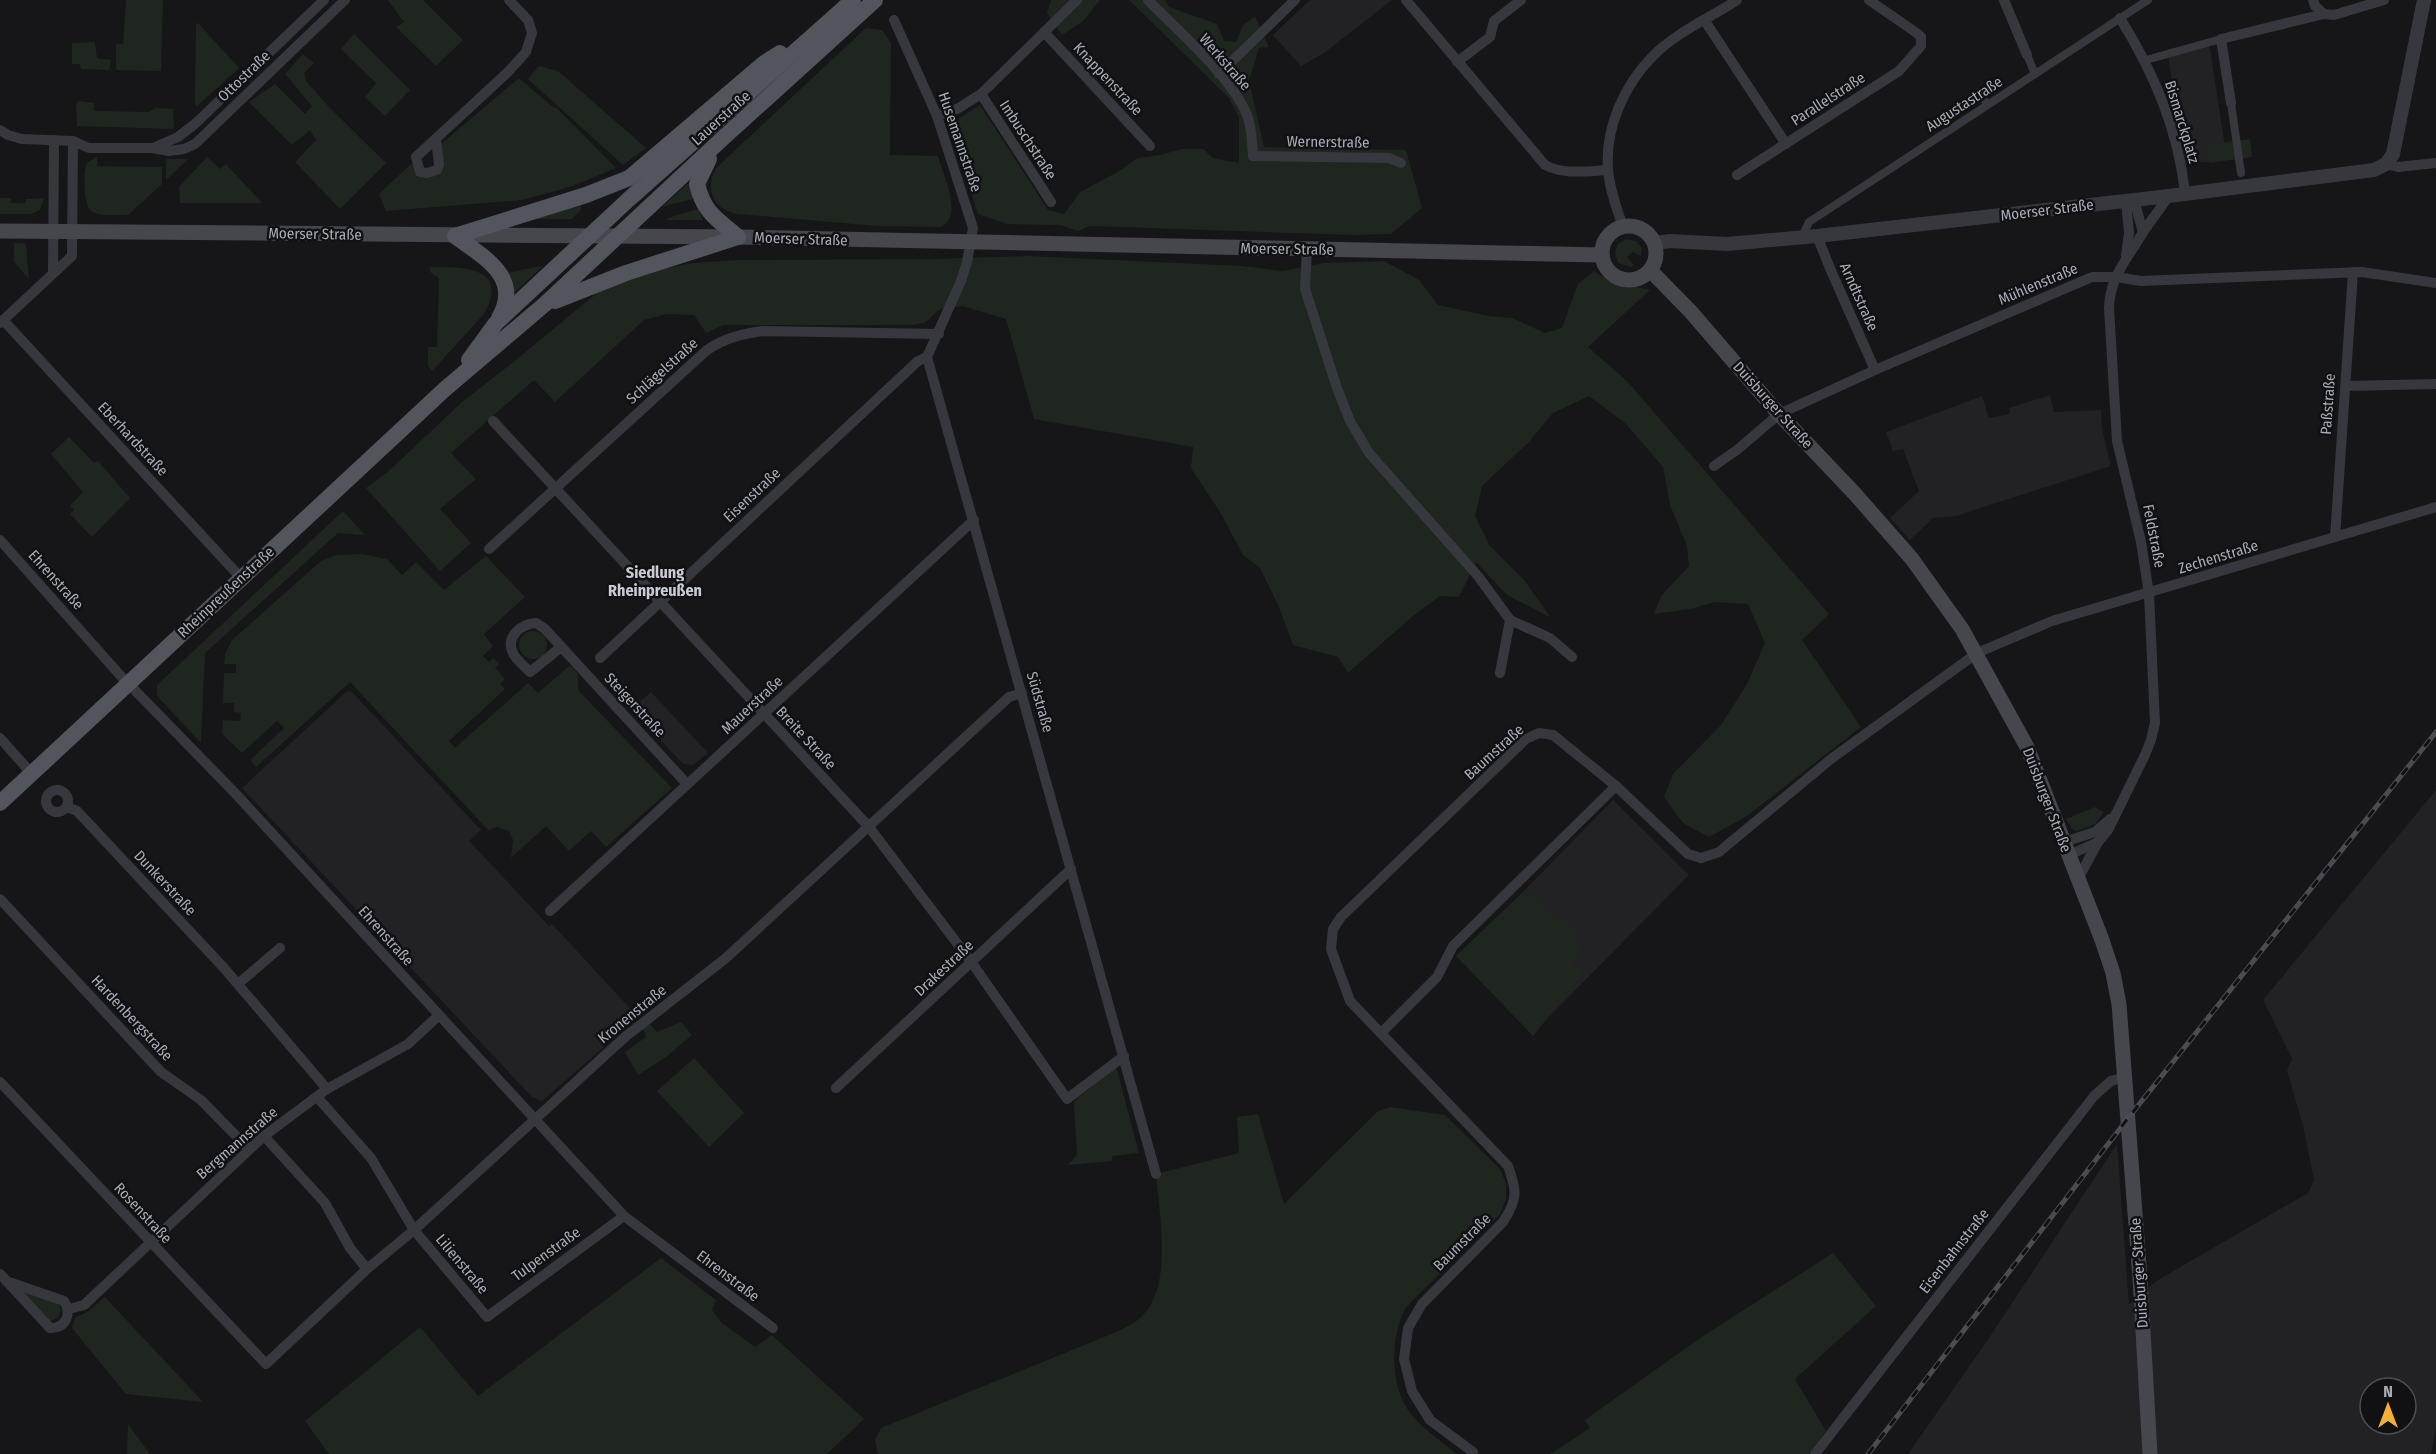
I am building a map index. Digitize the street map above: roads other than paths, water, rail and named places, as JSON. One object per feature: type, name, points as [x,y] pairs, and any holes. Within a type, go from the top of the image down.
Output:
[{"type":"main road","name":"Lauerstraße","points":[[589,237],[853,0]]},
{"type":"main road","name":"Lauerstraße","points":[[619,237],[723,138],[875,0]]},
{"type":"main road","points":[[454,236],[586,195],[629,178],[763,64],[827,23]]},
{"type":"main road","points":[[723,138],[703,167],[697,184],[701,202],[706,210],[738,237]]},
{"type":"main road","points":[[1623,227],[1641,229],[1655,243],[1655,260],[1651,271],[1636,279],[1618,278],[1604,264],[1602,255],[1607,237],[1623,227]]},
{"type":"main road","name":"Moerser Straße","points":[[0,231],[738,237],[1602,255]]},
{"type":"main road","points":[[454,236],[493,264],[506,286],[506,302],[496,323]]},
{"type":"main road","name":"Rheinpreußenstraße","points":[[453,382],[496,323],[589,237]]},
{"type":"main road","name":"Rheinpreußenstraße","points":[[0,803],[453,382],[619,237]]},
{"type":"main road","points":[[545,304],[626,273],[738,237]]},
{"type":"main road","name":"Duisburger Straße","points":[[1651,271],[1691,312],[1779,414],[1855,494],[1912,559],[1977,653],[2027,747],[2113,973],[2119,1004],[2140,1278],[2150,1454]]},
{"type":"street","name":"Ottostraße","points":[[152,148],[178,137],[196,123],[324,0]]},
{"type":"street","name":"Ottostraße","points":[[0,130],[22,139],[73,141],[89,148],[152,148],[169,151],[184,149],[195,144],[345,0]]},
{"type":"street","points":[[436,139],[508,72],[526,52],[532,33],[528,20],[509,0]]},
{"type":"street","points":[[938,116],[957,109],[981,94],[1077,0]]},
{"type":"street","name":"Werkstraße","points":[[1148,0],[1219,74],[1238,99],[1248,117],[1253,156]]},
{"type":"street","points":[[1219,74],[1295,0]]},
{"type":"street","points":[[1406,0],[1545,165],[1564,171],[1608,170]]},
{"type":"street","points":[[1457,62],[1490,37],[1494,21],[1521,0]]},
{"type":"street","points":[[1623,227],[1608,170],[1609,139],[1615,114],[1634,80],[1653,55],[1737,0]]},
{"type":"street","name":"Parallelstraße","points":[[1737,175],[1899,71],[1920,46],[1921,37],[1869,0]]},
{"type":"street","points":[[2004,0],[2035,74]]},
{"type":"street","name":"Augustastraße","points":[[1802,237],[1809,222],[2148,0]]},
{"type":"street","points":[[2313,0],[2315,6],[2324,14]]},
{"type":"street","points":[[2146,60],[2324,14],[2334,15],[2384,0]]},
{"type":"street","points":[[2386,164],[2393,154],[2424,0]]},
{"type":"street","name":"Bismarckplatz","points":[[2120,18],[2146,60],[2163,100],[2185,194]]},
{"type":"street","name":"Husemannstraße","points":[[894,20],[938,116],[973,228],[971,243]]},
{"type":"street","points":[[1705,21],[1786,144]]},
{"type":"street","name":"Knappenstraße","points":[[1044,32],[1150,146]]},
{"type":"street","points":[[2221,39],[2241,173]]},
{"type":"street","points":[[1979,92],[1987,104]]},
{"type":"street","name":"Imbuschstraße","points":[[981,94],[1051,202]]},
{"type":"street","points":[[53,272],[54,140]]},
{"type":"street","points":[[2,322],[72,256],[73,141]]},
{"type":"street","name":"Wernerstraße","points":[[1253,156],[1389,158],[1401,164]]},
{"type":"street","name":"Moerser Straße","points":[[1655,243],[1670,241],[1727,244],[1817,236],[2185,194],[2374,170],[2386,164],[2398,167],[2436,163]]},
{"type":"street","name":"Feldstraße","points":[[2078,879],[2098,842],[2108,830],[2145,756],[2155,723],[2149,594],[2141,542],[2116,430],[2109,308],[2110,291],[2126,256],[2169,196]]},
{"type":"street","points":[[2130,200],[2139,211],[2143,232]]},
{"type":"street","name":"Feldstraße","points":[[2126,256],[2130,200]]},
{"type":"street","name":"Arndtstraße","points":[[1817,236],[1875,370]]},
{"type":"street","points":[[927,357],[961,281],[971,243]]},
{"type":"street","points":[[1307,250],[1305,289],[1307,299],[1336,388],[1350,421],[1369,453],[1479,576],[1510,620],[1550,638],[1572,657]]},
{"type":"street","name":"Mühlenstraße","points":[[1714,466],[1737,450],[1779,414],[1875,370],[2092,277],[2116,277],[2141,281],[2353,272],[2383,273],[2436,283]]},
{"type":"street","name":"Paßstraße","points":[[2335,537],[2353,272]]},
{"type":"street","name":"Eberhardstraße","points":[[2,322],[241,578]]},
{"type":"street","name":"Schlägelstraße","points":[[489,549],[707,350],[720,341],[737,334],[763,331],[939,334]]},
{"type":"street","name":"Südstraße","points":[[927,357],[1156,1174]]},
{"type":"street","name":"Eisenstraße","points":[[600,658],[918,361],[927,357]]},
{"type":"street","points":[[2346,386],[2436,384]]},
{"type":"street","name":"Breite Straße","points":[[493,421],[763,715],[869,826],[972,963],[1067,1099],[1124,1056]]},
{"type":"street","name":"Zechenstraße","points":[[1977,653],[2052,621],[2436,507]]},
{"type":"street","name":"Mauerstraße","points":[[550,911],[974,520]]},
{"type":"street","name":"Ehrenstraße","points":[[0,540],[129,683],[234,792],[624,1216],[773,1328]]},
{"type":"street","points":[[1500,673],[1510,620]]},
{"type":"street","name":"Steigerstraße","points":[[560,648],[530,672],[514,656],[511,647],[512,637],[526,623],[536,623],[560,648],[687,784]]},
{"type":"street","name":"Baumstraße","points":[[1473,1452],[1430,1420],[1412,1391],[1404,1359],[1408,1328],[1422,1304],[1503,1222],[1513,1206],[1516,1188],[1509,1166],[1350,1001],[1331,949],[1333,929],[1341,917],[1526,739],[1539,733],[1553,735],[1616,786],[1688,854],[1701,858],[1719,852],[1831,759],[1977,653]]},
{"type":"street","name":"Kronenstraße","points":[[266,1364],[366,1269],[414,1230],[625,1037],[726,958],[1009,697],[1022,693]]},
{"type":"street","points":[[0,738],[32,774]]},
{"type":"street","points":[[1381,1034],[1437,977],[1453,946],[1616,786]]},
{"type":"street","name":"Dunkerstraße","points":[[67,807],[77,811],[238,984],[327,1089]]},
{"type":"street","name":"Feldstraße","points":[[2067,849],[2095,832],[2113,817]]},
{"type":"street","points":[[2067,849],[2098,842]]},
{"type":"street","name":"Drakestraße","points":[[836,1088],[1071,869]]},
{"type":"street","name":"Hardenbergstraße","points":[[0,899],[161,1072],[201,1100],[249,1149]]},
{"type":"street","points":[[238,984],[280,948]]},
{"type":"street","name":"Bergmannstraße","points":[[3,1277],[50,1328],[55,1328],[63,1323],[69,1314],[69,1309],[84,1305],[264,1136],[327,1089],[408,1044],[438,1016]]},
{"type":"street","name":"Eisenbahnstraße","points":[[1815,1454],[2094,1096],[2111,1081],[2126,1077]]},
{"type":"street","name":"Rosenstraße","points":[[0,1082],[266,1364]]},
{"type":"street","points":[[317,1097],[371,1158],[414,1230]]},
{"type":"street","points":[[264,1136],[325,1203],[350,1248],[366,1269]]},
{"type":"street","name":"Tulpenstraße","points":[[487,1317],[624,1216]]},
{"type":"street","name":"Lilienstraße","points":[[414,1230],[487,1317]]},
{"type":"street","points":[[3,1277],[52,1295],[64,1301],[69,1309]]},
{"type":"railway","points":[[1868,1454],[2129,1117],[2436,732]]},
{"type":"district","name":"Siedlung Rheinpreußen","points":[[655,581]]}]
